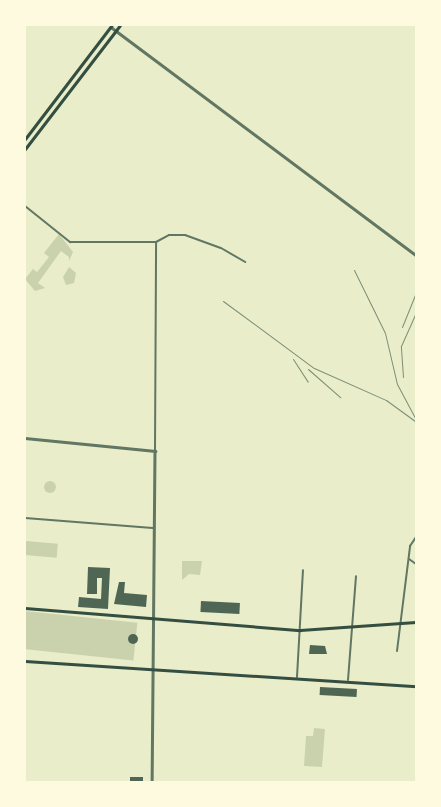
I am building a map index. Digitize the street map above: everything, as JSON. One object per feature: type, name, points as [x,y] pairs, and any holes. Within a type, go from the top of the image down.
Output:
[{"type":"main road","points":[[25,149],[120,25]]},
{"type":"main road","points":[[25,140],[112,26]]},
{"type":"main road","points":[[25,608],[300,630],[416,622]]},
{"type":"main road","points":[[25,660],[416,686]]},
{"type":"street","points":[[112,26],[116,31],[416,255]]},
{"type":"street","points":[[25,206],[70,242],[156,242],[169,235],[185,235],[221,248],[245,262]]},
{"type":"street","points":[[152,782],[156,242]]},
{"type":"street","points":[[25,438],[155,451]]},
{"type":"street","points":[[25,518],[153,528]]},
{"type":"street","points":[[397,651],[410,546],[416,537]]},
{"type":"street","points":[[409,559],[416,564]]},
{"type":"street","points":[[297,678],[302,570]]},
{"type":"street","points":[[348,681],[356,576]]},
{"type":"green space","points":[[59,234],[73,252],[69,261],[69,257],[61,251],[38,283],[45,288],[35,291],[25,279],[33,269],[37,272],[49,257],[44,253]]},
{"type":"green space","points":[[69,267],[76,273],[74,283],[66,285],[63,277]]},
{"type":"green space","points":[[52,481],[55,482],[55,492],[48,493],[45,492],[44,485],[45,482]]},
{"type":"green space","points":[[26,541],[58,544],[57,558],[25,555]]},
{"type":"green space","points":[[182,561],[202,561],[200,575],[189,574],[182,580]]},
{"type":"green space","points":[[25,611],[137,623],[133,661],[25,649]]},
{"type":"green space","points":[[314,728],[325,729],[322,767],[304,766],[306,736],[313,736]]},
{"type":"building","points":[[88,567],[110,568],[108,609],[78,607],[79,597],[101,599],[102,578],[97,578],[97,594],[87,594]]},
{"type":"building","points":[[119,582],[125,582],[124,593],[147,595],[146,607],[114,604]]},
{"type":"building","points":[[201,601],[240,603],[239,614],[200,612]]},
{"type":"building","points":[[131,634],[135,634],[138,639],[137,643],[131,644],[128,641],[128,637]]},
{"type":"building","points":[[310,645],[325,646],[327,654],[309,654]]},
{"type":"building","points":[[320,687],[357,689],[357,697],[320,695]]},
{"type":"building","points":[[130,777],[143,777],[143,782],[130,782]]},
{"type":"railway","points":[[354,270],[385,333],[397,384],[416,419]]},
{"type":"railway","points":[[402,327],[416,293]]},
{"type":"railway","points":[[223,301],[314,368],[386,400],[416,422]]},
{"type":"railway","points":[[403,377],[401,346],[416,312]]},
{"type":"railway","points":[[293,359],[308,382]]},
{"type":"railway","points":[[308,369],[340,397]]}]
